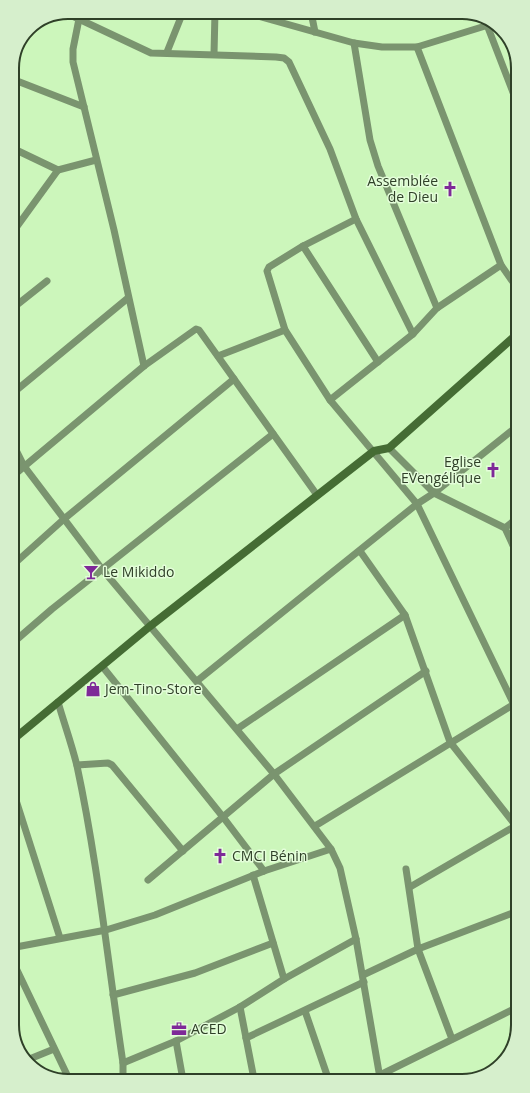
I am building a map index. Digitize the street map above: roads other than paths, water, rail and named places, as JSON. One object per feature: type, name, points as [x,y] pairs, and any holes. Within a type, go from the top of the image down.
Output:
[{"type":"main road","points":[[19,735],[149,627],[317,495],[374,451],[389,448],[511,340]]},
{"type":"street","points":[[144,366],[114,230],[72,55],[78,19],[151,53],[167,52],[276,57],[284,58],[289,62],[330,149],[356,219],[414,334]]},
{"type":"street","points":[[167,52],[180,19]]},
{"type":"street","points":[[214,54],[216,19]]},
{"type":"street","points":[[269,19],[354,43],[382,47],[417,47],[485,25]]},
{"type":"street","points":[[312,19],[315,32]]},
{"type":"street","points":[[494,31],[511,85]]},
{"type":"street","points":[[354,43],[370,140],[378,166],[437,308]]},
{"type":"street","points":[[417,47],[501,265],[511,279]]},
{"type":"street","points":[[19,82],[84,107]]},
{"type":"street","points":[[19,151],[58,170]]},
{"type":"street","points":[[19,224],[58,170],[96,160]]},
{"type":"street","points":[[356,219],[304,246],[268,269],[285,330],[330,400],[417,504],[450,569],[511,699]]},
{"type":"street","points":[[304,246],[378,362]]},
{"type":"street","points":[[330,400],[414,334],[437,308],[501,265]]},
{"type":"street","points":[[19,303],[47,281]]},
{"type":"street","points":[[19,389],[128,298]]},
{"type":"street","points":[[19,470],[144,366],[194,329],[199,330],[317,495]]},
{"type":"street","points":[[218,356],[285,330]]},
{"type":"street","points":[[19,560],[64,519],[234,379]]},
{"type":"street","points":[[197,681],[417,504],[434,493],[511,431]]},
{"type":"street","points":[[19,637],[273,434]]},
{"type":"street","points":[[389,448],[434,493],[504,528],[511,542]]},
{"type":"street","points":[[19,456],[24,466],[102,570],[274,774],[331,849],[340,868],[356,939],[380,1074]]},
{"type":"street","points":[[504,528],[511,523]]},
{"type":"street","points":[[360,551],[405,615],[450,742],[511,818]]},
{"type":"street","points":[[237,729],[405,615]]},
{"type":"street","points":[[102,666],[223,817],[264,871]]},
{"type":"street","points":[[148,880],[274,774],[426,671]]},
{"type":"street","points":[[58,702],[77,765],[106,930],[113,995],[123,1063],[123,1074]]},
{"type":"street","points":[[315,826],[450,742],[511,709]]},
{"type":"street","points":[[77,765],[108,763],[112,765],[183,851]]},
{"type":"street","points":[[19,810],[60,938]]},
{"type":"street","points":[[410,887],[511,828]]},
{"type":"street","points":[[19,946],[106,930],[180,906],[253,875],[331,849]]},
{"type":"street","points":[[406,869],[410,887],[418,950],[452,1039]]},
{"type":"street","points":[[253,875],[284,979]]},
{"type":"street","points":[[246,1038],[305,1011],[418,950],[511,914]]},
{"type":"street","points":[[123,1063],[176,1041],[240,1007],[284,979],[356,939]]},
{"type":"street","points":[[113,995],[181,977],[273,944]]},
{"type":"street","points":[[19,974],[66,1074]]},
{"type":"street","points":[[240,1007],[253,1074]]},
{"type":"street","points":[[384,1074],[511,1010]]},
{"type":"street","points":[[305,1011],[327,1074]]},
{"type":"street","points":[[176,1041],[182,1074]]},
{"type":"street","points":[[32,1058],[54,1049]]},
{"type":"place","name":"Assemblée de Dieu","points":[[450,189]]},
{"type":"place","name":"Eglise EVengélique","points":[[493,470]]},
{"type":"place","name":"Le Mikiddo","points":[[91,572]]},
{"type":"place","name":"Jem-Tino-Store","points":[[93,689]]},
{"type":"place","name":"CMCI Bénin","points":[[220,856]]},
{"type":"place","name":"ACED","points":[[179,1029]]}]
